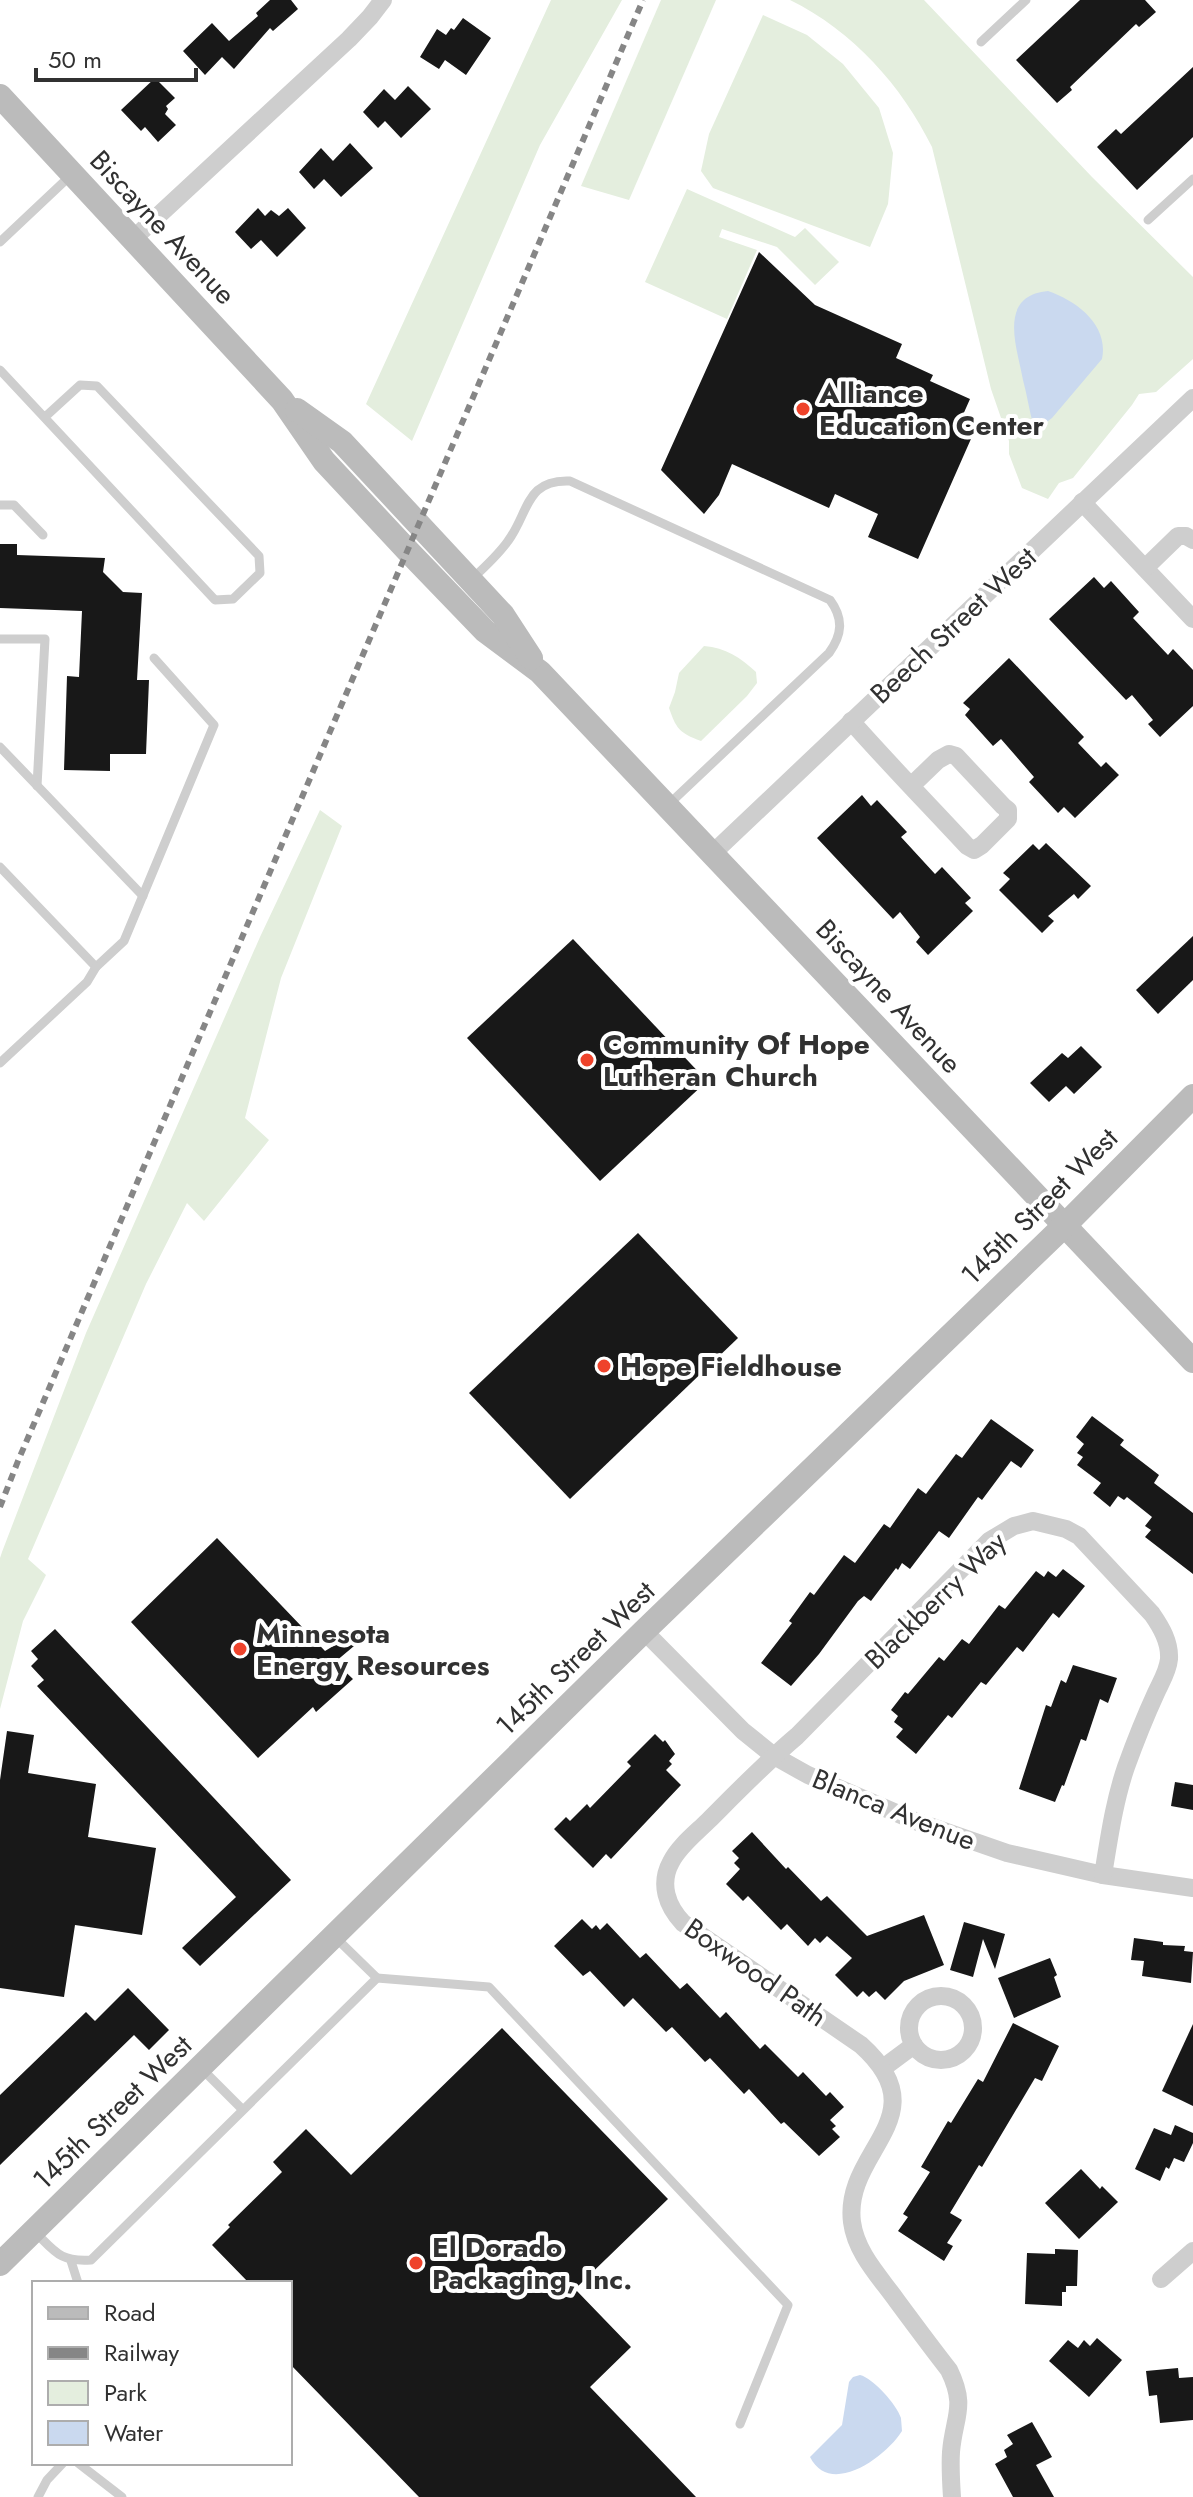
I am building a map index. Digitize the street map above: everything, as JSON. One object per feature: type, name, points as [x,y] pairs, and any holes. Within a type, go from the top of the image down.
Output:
[{"type":"street","points":[[133,239],[349,39],[383,0]]},
{"type":"street","name":"Biscayne Avenue","points":[[0,96],[282,400],[324,461],[407,550],[485,631],[540,672],[1193,1361]]},
{"type":"street","name":"Beech Street West","points":[[713,853],[1193,398]]},
{"type":"street","name":"Biscayne Avenue","points":[[282,400],[342,442],[503,615],[540,672]]},
{"type":"street","points":[[1082,502],[1193,619]]},
{"type":"street","points":[[1145,568],[1178,536],[1193,540]]},
{"type":"street","points":[[851,721],[911,786],[967,846],[974,850],[982,845],[1008,819],[1008,810],[956,756],[949,754],[938,760],[911,786]]},
{"type":"street","name":"145th Street West","points":[[0,2264],[644,1631],[1065,1225],[1193,1096]]},
{"type":"street","name":"Blackberry Way","points":[[774,1756],[1001,1531],[1033,1521],[1066,1529],[1079,1536],[1152,1614],[1168,1644],[1166,1673],[1124,1771],[1103,1875]]},
{"type":"street","name":"Blanca Avenue","points":[[644,1631],[743,1731],[774,1756],[808,1775],[915,1821],[1007,1853],[1103,1875],[1193,1888]]},
{"type":"street","name":"Boxwood Path","points":[[774,1756],[671,1861],[665,1882],[669,1905],[683,1923],[861,2045],[883,2068]]},
{"type":"street","points":[[914,2045],[883,2068],[890,2084],[892,2109],[885,2133],[859,2178],[851,2210],[852,2224],[863,2254],[949,2370],[957,2386],[959,2401],[951,2449],[952,2497]]},
{"type":"street","points":[[1161,2279],[1193,2251]]},
{"type":"lane","points":[[981,42],[1026,0]]},
{"type":"lane","points":[[0,242],[73,173]]},
{"type":"lane","points":[[1148,220],[1193,179]]},
{"type":"lane","points":[[0,370],[215,600],[233,599],[260,573],[259,556],[97,386],[80,385],[45,417]]},
{"type":"lane","points":[[471,580],[507,542],[537,490],[545,483],[556,480],[570,481],[830,600],[840,619],[840,632],[829,653],[668,805]]},
{"type":"lane","points":[[0,505],[14,505],[43,535]]},
{"type":"lane","points":[[0,639],[45,639],[37,786]]},
{"type":"lane","points":[[0,1063],[87,982],[96,967],[124,941],[214,725],[154,658]]},
{"type":"lane","points":[[0,747],[143,896]]},
{"type":"lane","points":[[0,867],[96,967]]},
{"type":"lane","points":[[334,1936],[377,1978],[489,1987],[788,2305],[740,2424]]},
{"type":"lane","points":[[34,2231],[55,2252],[71,2261],[91,2260],[377,1978]]},
{"type":"lane","points":[[200,2067],[242,2109]]},
{"type":"lane","points":[[71,2261],[77,2281]]},
{"type":"lane","points":[[38,2497],[47,2480],[61,2465]]},
{"type":"lane","points":[[81,2465],[122,2497]]},
{"type":"green space","points":[[551,0],[622,0],[540,145],[412,441],[366,404]]},
{"type":"green space","points":[[661,0],[716,0],[629,200],[581,186]]},
{"type":"green space","points":[[790,0],[924,0],[1092,177],[1193,277],[1193,359],[1156,392],[1139,394],[1073,478],[1059,483],[1048,499],[1022,488],[1009,454],[1009,441],[991,389],[932,147],[906,103],[873,62],[835,27]]},
{"type":"green space","points":[[763,15],[807,35],[843,64],[879,108],[893,153],[888,204],[870,247],[713,188],[701,171],[709,134]]},
{"type":"green space","points":[[687,189],[795,237],[805,228],[839,262],[815,285],[777,247],[722,229],[719,237],[757,250],[727,319],[645,282]]},
{"type":"green space","points":[[704,646],[726,651],[738,658],[756,672],[757,683],[701,741],[679,729],[669,708],[679,673]]},
{"type":"green space","points":[[320,810],[342,826],[281,978],[245,1118],[269,1140],[204,1221],[187,1203],[146,1284],[28,1559],[46,1575],[23,1621],[0,1709],[2,1552],[86,1333],[260,937]]},
{"type":"water","points":[[1048,291],[1070,301],[1088,316],[1101,335],[1103,347],[1102,359],[1052,418],[1040,427],[1033,424],[1014,325],[1022,302],[1032,295]]},
{"type":"water","points":[[860,2375],[878,2386],[890,2399],[901,2418],[902,2431],[871,2462],[857,2469],[830,2474],[819,2468],[810,2457],[842,2425],[849,2382]]},
{"type":"building","points":[[270,0],[291,0],[298,9],[273,31],[270,28],[234,69],[222,57],[205,75],[183,51],[212,23],[229,41],[258,16],[256,13]]},
{"type":"building","points":[[1080,0],[1145,0],[1156,12],[1139,27],[1136,24],[1057,103],[1016,60]]},
{"type":"building","points":[[463,18],[491,38],[466,75],[445,60],[439,69],[420,57],[437,29],[446,35]]},
{"type":"building","points":[[1193,67],[1193,137],[1137,190],[1097,147],[1116,129],[1121,134]]},
{"type":"building","points":[[155,78],[175,98],[166,106],[165,114],[176,125],[158,142],[145,127],[141,131],[121,110]]},
{"type":"building","points":[[408,86],[431,109],[401,138],[385,121],[378,128],[363,112],[384,89],[395,100]]},
{"type":"building","points":[[350,143],[373,168],[341,197],[324,179],[314,189],[299,172],[321,148],[333,161]]},
{"type":"building","points":[[258,208],[265,216],[271,210],[279,216],[288,208],[306,228],[277,257],[261,240],[251,249],[235,232]]},
{"type":"building","name":"Alliance Education Center","points":[[759,252],[815,305],[902,344],[896,358],[933,375],[930,381],[970,399],[962,417],[978,423],[918,559],[868,537],[878,514],[835,494],[829,508],[732,464],[719,495],[704,514],[661,470]]},
{"type":"building","points":[[0,544],[17,544],[17,555],[105,558],[103,572],[123,592],[142,593],[137,680],[149,680],[146,754],[110,754],[110,771],[64,770],[67,676],[79,677],[82,611],[0,608]]},
{"type":"building","points":[[1094,577],[1104,588],[1111,581],[1139,612],[1133,618],[1168,655],[1173,649],[1193,670],[1193,706],[1160,737],[1148,724],[1153,720],[1132,695],[1126,700],[1049,619]]},
{"type":"building","points":[[1009,658],[1084,737],[1078,743],[1101,767],[1106,762],[1119,775],[1075,818],[1064,807],[1058,813],[1029,782],[1034,777],[1001,739],[993,746],[965,715],[970,709],[963,703]]},
{"type":"building","points":[[862,795],[871,806],[877,800],[907,832],[901,837],[935,874],[942,867],[971,898],[965,903],[973,911],[928,955],[916,942],[920,937],[900,912],[893,919],[817,838]]},
{"type":"building","points":[[1046,843],[1091,886],[1078,899],[1074,894],[1048,916],[1054,921],[1042,933],[999,890],[1010,879],[1003,873],[1033,844],[1039,850]]},
{"type":"building","points":[[1193,936],[1193,980],[1158,1014],[1136,990]]},
{"type":"building","name":"Community Of Hope Lutheran Church","points":[[573,939],[707,1081],[600,1181],[467,1038]]},
{"type":"building","points":[[1081,1046],[1102,1067],[1074,1094],[1066,1086],[1049,1102],[1030,1083],[1062,1053],[1068,1058]]},
{"type":"building","name":"Hope Fieldhouse","points":[[638,1233],[738,1338],[570,1499],[469,1393]]},
{"type":"building","points":[[1092,1416],[1124,1440],[1120,1445],[1159,1475],[1154,1483],[1193,1513],[1193,1574],[1145,1537],[1151,1530],[1145,1526],[1152,1517],[1127,1497],[1124,1500],[1118,1496],[1110,1507],[1093,1493],[1101,1483],[1077,1465],[1083,1457],[1077,1453],[1084,1444],[1076,1437]]},
{"type":"building","points":[[991,1419],[1034,1450],[1021,1468],[1011,1461],[982,1500],[978,1497],[949,1538],[939,1531],[910,1569],[902,1563],[871,1601],[864,1596],[858,1601],[791,1686],[761,1663],[792,1623],[789,1621],[810,1592],[814,1595],[844,1555],[855,1563],[884,1524],[890,1528],[918,1488],[926,1494],[956,1454],[962,1458]]},
{"type":"building","name":"Minnesota Energy Resources","points":[[217,1538],[325,1651],[355,1633],[360,1641],[335,1662],[353,1679],[316,1712],[313,1707],[258,1758],[131,1622]]},
{"type":"building","points":[[1063,1569],[1085,1586],[1059,1618],[1053,1613],[1023,1652],[1017,1647],[986,1685],[981,1682],[952,1718],[948,1715],[916,1754],[896,1737],[903,1729],[894,1722],[898,1716],[891,1710],[939,1657],[944,1661],[962,1639],[969,1644],[999,1605],[1005,1609],[1036,1571],[1044,1577],[1048,1571],[1056,1577]]},
{"type":"building","points":[[55,1629],[291,1880],[200,1966],[182,1948],[236,1897],[37,1686],[44,1680],[31,1666],[38,1659],[31,1651]]},
{"type":"building","points":[[1073,1665],[1117,1678],[1108,1703],[1100,1699],[1086,1741],[1081,1739],[1055,1802],[1019,1789],[1046,1705],[1051,1707],[1061,1680],[1066,1683]]},
{"type":"building","points":[[7,1731],[34,1735],[28,1773],[96,1784],[88,1837],[156,1848],[142,1935],[75,1925],[64,1997],[0,1988],[0,1780]]},
{"type":"building","points":[[655,1734],[663,1742],[665,1740],[675,1754],[666,1770],[681,1785],[611,1859],[606,1854],[593,1868],[554,1829],[566,1817],[570,1821],[587,1804],[590,1808],[631,1766],[627,1762]]},
{"type":"building","points":[[1175,1782],[1193,1785],[1193,1810],[1171,1806]]},
{"type":"building","points":[[752,1832],[821,1901],[827,1896],[867,1936],[924,1915],[944,1965],[904,1981],[885,2000],[876,1991],[869,1997],[863,1991],[857,1997],[835,1975],[852,1958],[827,1936],[820,1943],[815,1938],[808,1946],[787,1924],[781,1930],[748,1896],[743,1901],[726,1884],[740,1869],[734,1863],[739,1858],[732,1851]]},
{"type":"building","points":[[582,1919],[592,1929],[596,1925],[600,1930],[607,1923],[640,1958],[646,1953],[680,1989],[687,1983],[720,2018],[726,2012],[760,2049],[765,2044],[798,2077],[803,2072],[826,2096],[830,2092],[844,2107],[830,2120],[836,2126],[832,2129],[840,2137],[819,2156],[784,2122],[781,2124],[749,2089],[744,2094],[710,2058],[705,2062],[672,2027],[666,2032],[633,1998],[624,2007],[590,1971],[583,1976],[554,1946]]},
{"type":"building","points":[[964,1922],[1005,1934],[995,1969],[983,1939],[973,1977],[950,1970]]},
{"type":"building","points":[[1134,1938],[1163,1942],[1163,1945],[1185,1946],[1184,1951],[1193,1952],[1191,1983],[1142,1976],[1144,1961],[1131,1960]]},
{"type":"building","points":[[1050,1958],[1061,1997],[1014,2018],[998,1978]]},
{"type":"building","points":[[128,1988],[169,2030],[149,2050],[134,2035],[0,2165],[0,2095],[86,2012],[95,2021]]},
{"type":"building","points":[[1013,2023],[1059,2046],[1042,2081],[1035,2078],[982,2167],[979,2165],[950,2213],[962,2220],[947,2243],[953,2246],[944,2261],[898,2231],[908,2217],[903,2214],[930,2172],[921,2167],[978,2079],[983,2082]]},
{"type":"building","points":[[1193,2024],[1193,2106],[1162,2091]]},
{"type":"building","name":"El Dorado Packaging, Inc.","points":[[502,2028],[668,2199],[575,2289],[631,2347],[590,2387],[696,2497],[419,2497],[292,2366],[292,2281],[247,2281],[212,2245],[282,2172],[273,2162],[306,2129],[351,2175]]},
{"type":"building","points":[[1175,2125],[1193,2133],[1193,2143],[1184,2162],[1174,2158],[1160,2181],[1135,2169],[1154,2128],[1171,2135]]},
{"type":"building","points":[[1081,2169],[1118,2202],[1079,2239],[1045,2203]]},
{"type":"building","points":[[1055,2249],[1078,2250],[1077,2286],[1066,2286],[1066,2292],[1062,2292],[1062,2306],[1025,2304],[1027,2253],[1055,2254]]},
{"type":"building","points":[[1097,2338],[1122,2360],[1089,2397],[1049,2361],[1068,2340],[1078,2348],[1084,2340],[1090,2346]]},
{"type":"building","points":[[1178,2368],[1179,2378],[1193,2377],[1193,2420],[1160,2423],[1157,2395],[1149,2396],[1146,2371]]},
{"type":"building","points":[[1032,2422],[1052,2457],[1036,2465],[1054,2497],[1013,2497],[995,2464],[1007,2457],[1004,2450],[1013,2444],[1007,2435]]},
{"type":"railway","points":[[0,1507],[643,0]]},
{"type":"place","name":"Alliance Education Center","points":[[803,409]]},
{"type":"place","name":"Community Of Hope Lutheran Church","points":[[587,1060]]},
{"type":"place","name":"Hope Fieldhouse","points":[[604,1366]]},
{"type":"place","name":"Minnesota Energy Resources","points":[[240,1649]]},
{"type":"place","name":"El Dorado Packaging, Inc.","points":[[416,2263]]}]
